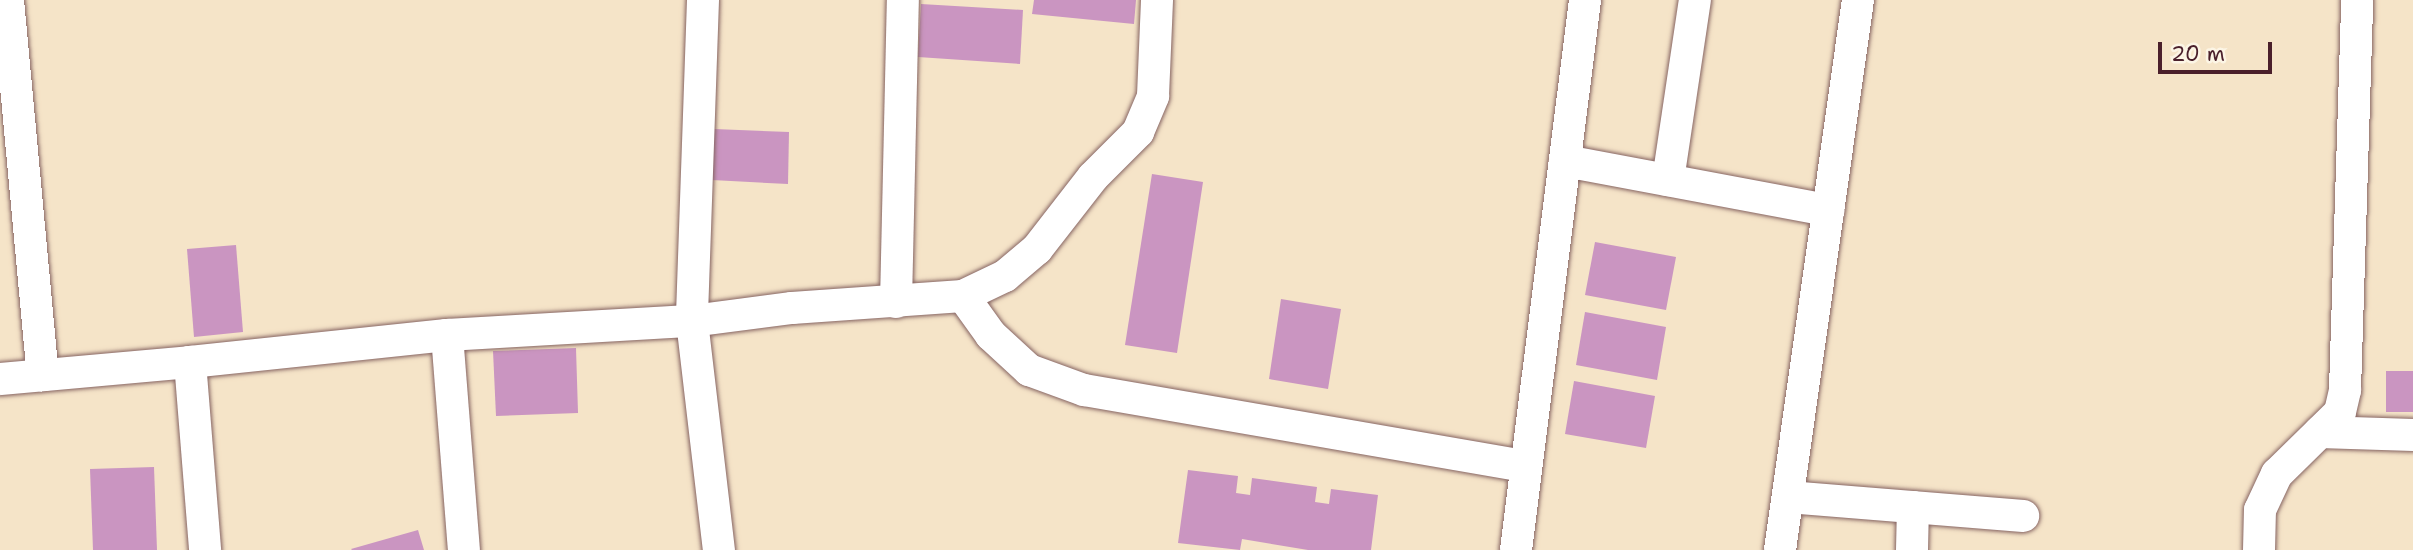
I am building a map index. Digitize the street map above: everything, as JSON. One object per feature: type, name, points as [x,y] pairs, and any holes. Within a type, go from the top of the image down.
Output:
[{"type":"street","points":[[9,0],[43,376]]},
{"type":"street","points":[[703,0],[692,321],[719,550]]},
{"type":"street","points":[[896,302],[903,0]]},
{"type":"street","points":[[0,379],[447,335],[692,321],[963,296],[1005,276],[1037,249],[1093,177],[1139,132],[1153,96],[1157,0]]},
{"type":"street","points":[[1516,550],[1585,0]]},
{"type":"street","points":[[1668,180],[1695,0]]},
{"type":"street","points":[[1780,550],[1858,0]]},
{"type":"street","points":[[2259,550],[2260,510],[2277,474],[2340,412],[2345,390],[2357,0]]},
{"type":"street","points":[[1564,161],[1828,210]]},
{"type":"street","points":[[963,296],[991,335],[1029,370],[1084,390],[1525,466]]},
{"type":"street","points":[[447,335],[464,550]]},
{"type":"street","points":[[190,362],[205,550]]},
{"type":"street","points":[[2320,432],[2413,435]]},
{"type":"street","points":[[1788,497],[2023,516]]},
{"type":"street","points":[[1912,550],[1913,507]]},
{"type":"building","points":[[1034,0],[1136,0],[1134,24],[1032,14]]},
{"type":"building","points":[[921,4],[1023,10],[1020,64],[918,57]]},
{"type":"building","points":[[714,129],[789,132],[788,184],[712,180]]},
{"type":"building","points":[[1152,174],[1203,182],[1177,353],[1125,345]]},
{"type":"building","points":[[1595,242],[1676,257],[1666,310],[1585,295]]},
{"type":"building","points":[[236,245],[243,332],[194,337],[187,249]]},
{"type":"building","points":[[1281,299],[1341,309],[1328,389],[1269,379]]},
{"type":"building","points":[[1585,312],[1666,327],[1657,380],[1576,365]]},
{"type":"building","points":[[576,348],[578,413],[496,416],[493,351]]},
{"type":"building","points":[[2386,371],[2413,371],[2413,412],[2386,412]]},
{"type":"building","points":[[1574,381],[1655,396],[1646,448],[1565,434]]},
{"type":"building","points":[[154,467],[157,550],[93,550],[90,469]]},
{"type":"building","points":[[1188,470],[1238,476],[1236,493],[1250,495],[1252,478],[1317,487],[1315,502],[1329,504],[1331,489],[1378,495],[1371,550],[1308,550],[1242,539],[1240,550],[1178,543]]},
{"type":"building","points":[[418,530],[424,550],[351,549]]}]
